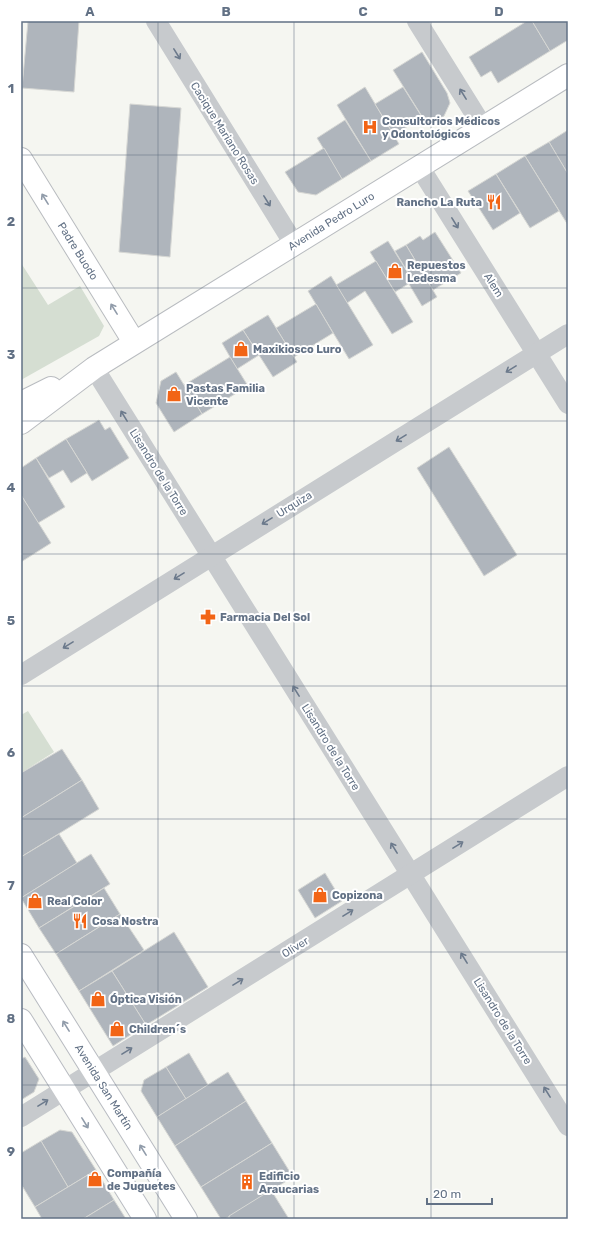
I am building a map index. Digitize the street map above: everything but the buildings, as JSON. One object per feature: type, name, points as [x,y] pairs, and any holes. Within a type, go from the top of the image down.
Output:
[{"type":"main road","name":"Avenida Pedro Luro","points":[[21,423],[94,368],[134,342],[568,75]]},
{"type":"main road","name":"Padre Buodo","points":[[21,159],[134,342]]},
{"type":"main road","name":"Avenida Pedro Luro","points":[[21,403],[94,368]]},
{"type":"main road","name":"Avenida San Martín","points":[[21,954],[186,1219]]},
{"type":"main road","points":[[21,1020],[145,1219]]},
{"type":"street","name":"Cacique Mariano Rosas","points":[[156,21],[294,244]]},
{"type":"street","points":[[417,21],[484,127]]},
{"type":"street","name":"Alem","points":[[420,166],[568,404]]},
{"type":"street","name":"Urquiza","points":[[21,675],[568,334]]},
{"type":"street","name":"Lisandro de la Torre","points":[[94,368],[568,1126]]},
{"type":"street","name":"Oliver","points":[[21,1117],[568,776]]},
{"type":"shaded area","points":[[21,263],[48,305],[80,286],[104,326],[99,336],[21,380]]},
{"type":"shaded area","points":[[28,711],[54,752],[21,773],[21,715]]},
{"type":"place","name":"Consultorios Médicos y Odontológicos","points":[[370,127]]},
{"type":"place","name":"Rancho La Ruta","points":[[494,202]]},
{"type":"place","name":"Repuestos Ledesma","points":[[395,271]]},
{"type":"place","name":"Maxikiosco Luro","points":[[241,349]]},
{"type":"place","name":"Pastas Familia Vicente","points":[[174,394]]},
{"type":"place","name":"Farmacia Del Sol","points":[[208,617]]},
{"type":"place","name":"Copizona","points":[[320,895]]},
{"type":"place","name":"Real Color","points":[[35,901]]},
{"type":"place","name":"Cosa Nostra","points":[[80,921]]},
{"type":"place","name":"Óptica Visión","points":[[98,999]]},
{"type":"place","name":"Children´s","points":[[117,1029]]},
{"type":"place","name":"Compañía de Juguetes","points":[[95,1179]]},
{"type":"place","name":"Edificio Araucarias","points":[[247,1182]]}]
